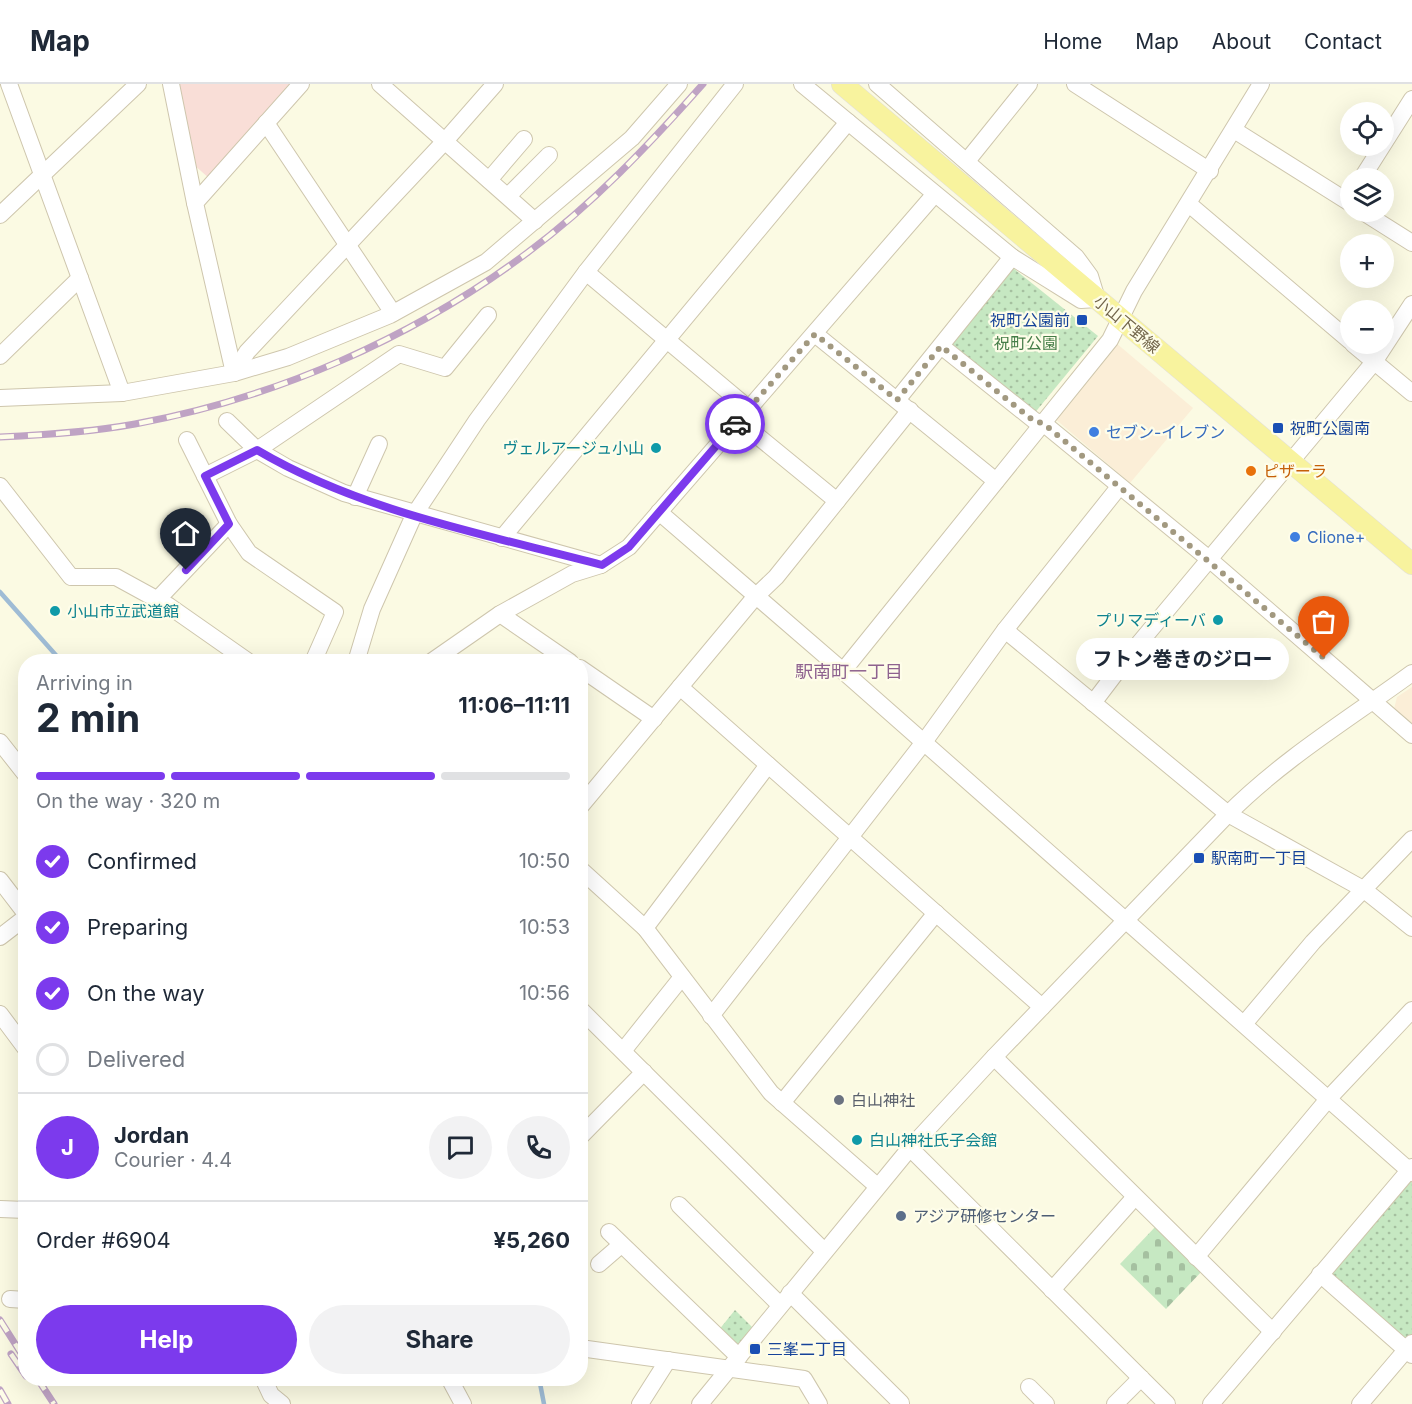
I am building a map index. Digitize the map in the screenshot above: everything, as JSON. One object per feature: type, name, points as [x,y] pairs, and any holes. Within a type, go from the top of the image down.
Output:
[{"type":"main road","name":"小山下野線","points":[[842,84],[1412,564]]},
{"type":"street","points":[[9,84],[122,393]]},
{"type":"street","points":[[0,215],[138,84]]},
{"type":"street","points":[[171,84],[195,203],[234,373]]},
{"type":"street","points":[[195,203],[301,84]]},
{"type":"street","points":[[380,84],[535,221]]},
{"type":"street","points":[[234,373],[247,352],[445,141],[495,84]]},
{"type":"street","points":[[0,399],[122,393],[234,373],[288,357],[393,313],[486,262],[632,138],[679,84]]},
{"type":"street","points":[[359,654],[372,609],[414,515],[477,420],[586,272],[735,84]]},
{"type":"street","points":[[802,84],[1012,257],[1081,300],[1097,299],[1090,276],[1076,257],[881,85]]},
{"type":"street","points":[[966,161],[1029,84]]},
{"type":"street","points":[[1075,84],[1210,171]]},
{"type":"street","points":[[843,671],[1110,340],[1134,291],[1190,205],[1261,84]]},
{"type":"street","points":[[1368,168],[1412,99]]},
{"type":"street","points":[[502,538],[848,122]]},
{"type":"street","points":[[266,123],[393,313]]},
{"type":"street","points":[[1234,130],[1340,195]]},
{"type":"street","points":[[489,180],[524,139]]},
{"type":"street","points":[[508,196],[549,155]]},
{"type":"street","points":[[442,654],[500,614],[572,574],[602,565],[629,547],[934,195]]},
{"type":"street","points":[[1190,205],[1340,333]]},
{"type":"street","points":[[1379,222],[1412,243]]},
{"type":"street","points":[[588,797],[755,597],[776,577],[837,501],[904,405],[941,346],[1012,257]]},
{"type":"street","points":[[586,272],[668,339],[743,414],[837,501]]},
{"type":"street","points":[[0,357],[80,278]]},
{"type":"street","points":[[1093,703],[1209,559],[1374,362],[1412,304]]},
{"type":"street","points":[[205,476],[257,450],[399,354],[445,368],[488,315]]},
{"type":"street","points":[[815,334],[996,481]]},
{"type":"street","points":[[941,346],[1035,422],[1043,423],[1209,559],[1412,735]]},
{"type":"street","points":[[1365,354],[1412,393]]},
{"type":"street","points":[[227,421],[257,450],[288,468],[355,497],[602,565]]},
{"type":"street","points":[[187,440],[229,524],[249,554],[335,612],[317,654]]},
{"type":"street","points":[[355,497],[379,444]]},
{"type":"street","points":[[0,486],[71,577],[116,577],[157,600],[237,654]]},
{"type":"street","points":[[711,1016],[924,742],[1005,630],[1119,487]]},
{"type":"street","points":[[660,512],[1411,1170],[1211,1404]]},
{"type":"street","points":[[157,600],[229,524]]},
{"type":"street","points":[[500,614],[558,654]]},
{"type":"street","points":[[1005,630],[1228,814],[1363,888],[1412,928]]},
{"type":"street","points":[[700,1404],[910,1148],[1042,1006],[1127,921],[1228,814],[1260,782],[1293,755],[1412,673]]},
{"type":"street","points":[[588,674],[654,719]]},
{"type":"street","points":[[680,687],[1042,1006]]},
{"type":"street","points":[[0,742],[18,765]]},
{"type":"street","points":[[645,928],[768,765]]},
{"type":"street","points":[[1244,1024],[1363,888],[1412,839]]},
{"type":"street","points":[[588,876],[645,928],[771,1093],[877,1186]]},
{"type":"street","points":[[0,880],[18,904]]},
{"type":"street","points":[[782,1103],[936,913]]},
{"type":"street","points":[[0,937],[18,922]]},
{"type":"street","points":[[622,1051],[682,977]]},
{"type":"street","points":[[1196,1257],[1329,1098],[1412,1010]]},
{"type":"street","points":[[0,1014],[18,1038]]},
{"type":"street","points":[[588,1017],[824,1251]]},
{"type":"street","points":[[994,1057],[1134,1198],[1273,1332]]},
{"type":"street","points":[[588,1129],[644,1072]]},
{"type":"street","points":[[910,1148],[1167,1404]]},
{"type":"street","points":[[1052,1290],[1134,1198]]},
{"type":"street","points":[[679,1205],[901,1403]]},
{"type":"street","points":[[0,1209],[18,1210]]},
{"type":"street","points":[[609,1232],[734,1363]]},
{"type":"street","points":[[599,1264],[621,1245]]},
{"type":"street","points":[[1320,1274],[1410,1349],[1360,1404]]},
{"type":"street","points":[[588,1349],[668,1360],[734,1363],[804,1379],[819,1404]]},
{"type":"street","points":[[640,1404],[668,1360]]},
{"type":"street","points":[[1115,1404],[1141,1378]]},
{"type":"street","points":[[267,1386],[271,1395],[282,1404]]},
{"type":"street","points":[[453,1386],[463,1404]]},
{"type":"street","points":[[1029,1387],[1046,1404]]},
{"type":"shaded area","points":[[176,84],[294,84],[210,179],[193,164]]},
{"type":"shaded area","points":[[1116,343],[1193,408],[1130,483],[1053,417]]},
{"type":"shaded area","points":[[1412,687],[1412,729],[1393,713],[1397,697]]},
{"type":"green space","name":"祝町公園","points":[[1013,268],[1098,336],[1033,415],[951,346]]},
{"type":"green space","points":[[1412,1176],[1412,1338],[1406,1345],[1325,1274]]},
{"type":"green space","points":[[1157,1225],[1203,1270],[1166,1309],[1120,1264]]},
{"type":"green space","points":[[735,1310],[754,1329],[736,1349],[718,1331]]},
{"type":"waterway","points":[[0,592],[55,654]]},
{"type":"waterway","points":[[541,1386],[544,1404]]},
{"type":"railway","points":[[0,437],[102,429],[188,413],[291,381],[390,338],[483,284],[551,234],[619,173],[703,84]]},
{"type":"railway","points":[[0,1320],[18,1348]]},
{"type":"railway","points":[[11,1354],[18,1364]]},
{"type":"railway","points":[[42,1386],[54,1404]]},
{"type":"railway","points":[[0,1390],[8,1404]]},
{"type":"way so far","points":[[735,424],[815,334],[897,400],[941,346],[1035,422],[1043,423],[1209,559],[1324,658]]},
{"type":"place","name":"祝町公園前","points":[[1082,320]]},
{"type":"place","name":"祝町公園南","points":[[1278,428]]},
{"type":"place","name":"セブン-イレブン","points":[[1094,432]]},
{"type":"place","name":"ヴェルアージュ小山","points":[[656,448]]},
{"type":"place","name":"ピザーラ","points":[[1251,471]]},
{"type":"place","name":"Clione+","points":[[1295,537]]},
{"type":"place","name":"小山市立武道館","points":[[55,611]]},
{"type":"place","name":"プリマディーバ","points":[[1218,620]]},
{"type":"place","name":"フトン巻きのジロー","points":[[1324,658]]},
{"type":"place","name":"駅南町一丁目","points":[[1199,858]]},
{"type":"place","name":"白山神社","points":[[839,1100]]},
{"type":"place","name":"白山神社氏子会館","points":[[857,1140]]},
{"type":"place","name":"アジア研修センター","points":[[901,1216]]},
{"type":"place","name":"三峯二丁目","points":[[755,1349]]},
{"type":"district","name":"駅南町一丁目","points":[[849,672]]},
{"type":"route","points":[[186,570],[229,524],[205,476],[257,450],[288,468],[344,493],[414,515],[602,565],[629,547],[735,424]]}]
